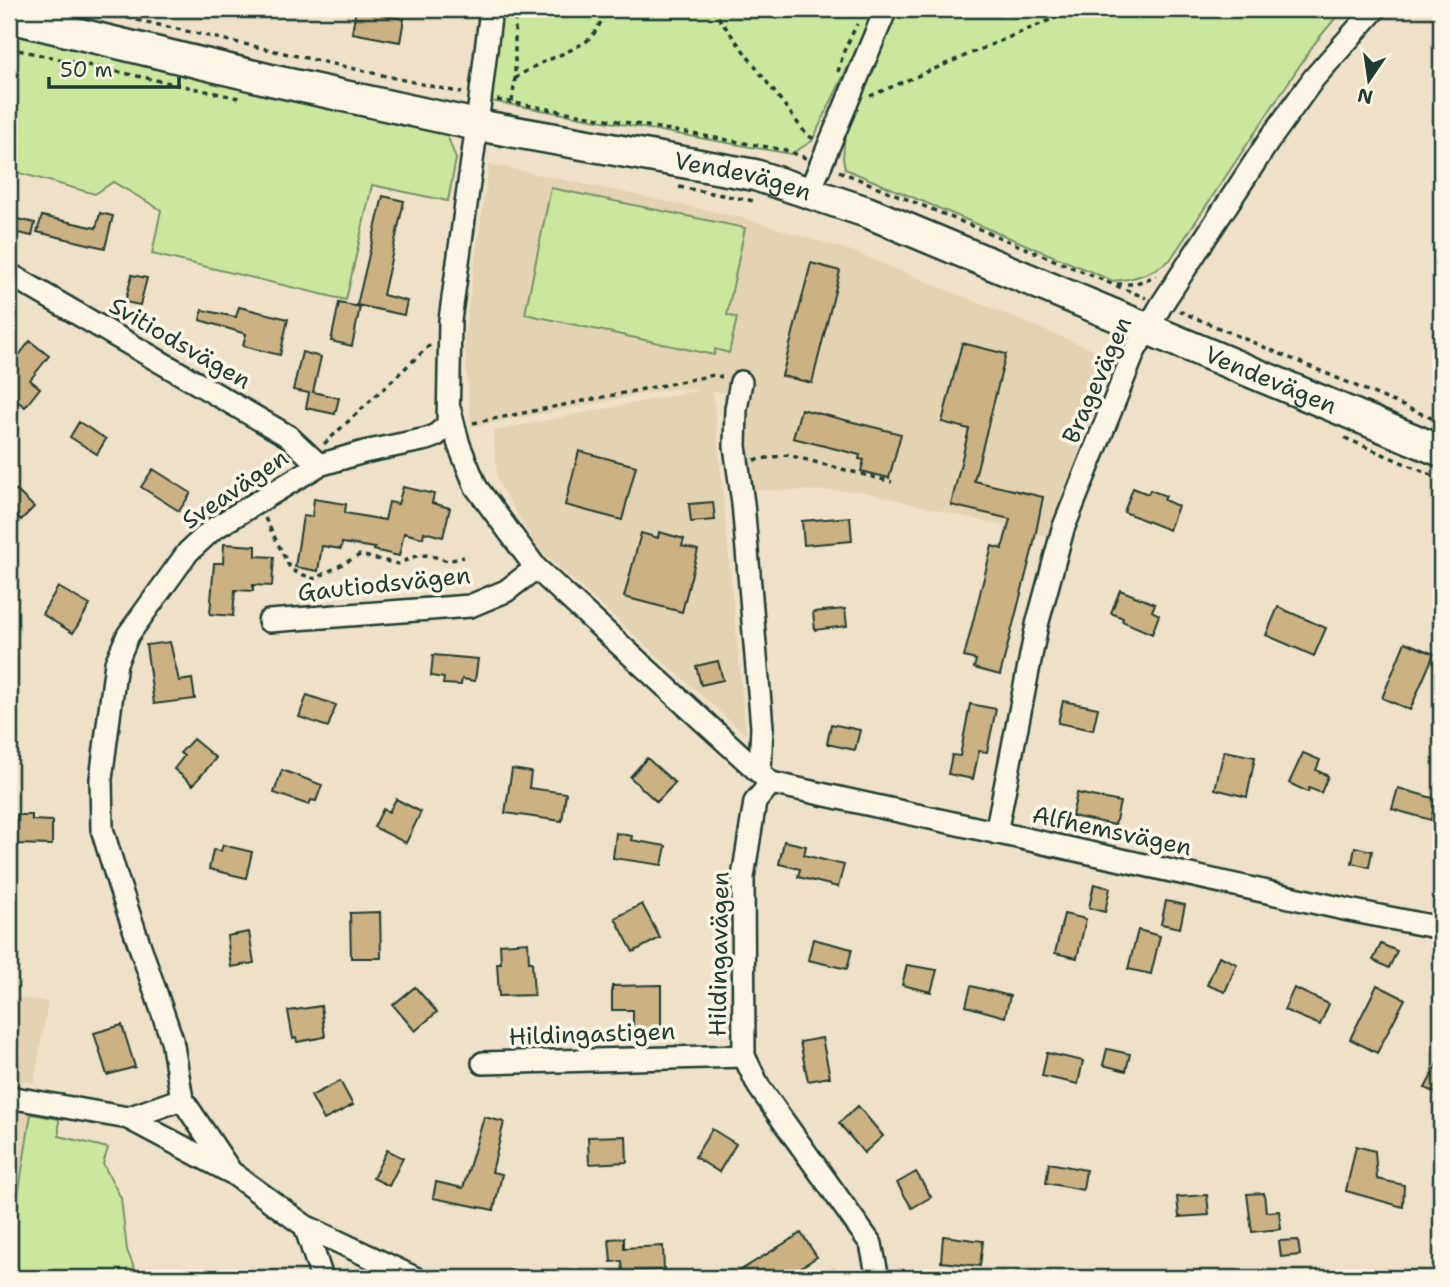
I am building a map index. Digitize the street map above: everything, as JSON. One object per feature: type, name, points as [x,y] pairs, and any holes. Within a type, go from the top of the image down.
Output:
[{"type":"street","points":[[491,9],[450,325],[452,419],[476,487],[536,568],[766,776]]},
{"type":"street","points":[[809,193],[886,9]]},
{"type":"street","name":"Bragevägen","points":[[996,833],[1037,625],[1063,529],[1135,350],[1299,98],[1375,9]]},
{"type":"street","name":"Vendevägen","points":[[9,17],[271,80],[477,124],[755,175],[867,212],[1441,451]]},
{"type":"street","name":"Svitiodsvägen","points":[[9,274],[288,436],[314,461]]},
{"type":"street","name":"Hildingavägen","points":[[741,382],[736,409],[738,462],[766,776],[755,802],[743,877],[744,1056],[759,1087],[872,1244],[878,1278]]},
{"type":"street","name":"Sveavägen","points":[[415,1278],[305,1226],[231,1172],[182,1099],[172,1040],[118,886],[102,829],[103,766],[116,663],[128,635],[188,552],[213,529],[257,503],[314,461],[435,436],[452,419]]},
{"type":"street","name":"Gautiodsvägen","points":[[270,621],[470,606],[506,591],[536,568]]},
{"type":"street","name":"Alfhemsvägen","points":[[766,776],[996,833],[1441,928]]},
{"type":"street","name":"Hildingastigen","points":[[484,1063],[744,1056]]},
{"type":"street","points":[[9,1097],[128,1118],[231,1172]]},
{"type":"street","points":[[128,1118],[182,1099]]},
{"type":"street","points":[[305,1226],[322,1278]]},
{"type":"path","points":[[512,102],[515,79],[515,9]]},
{"type":"path","points":[[515,79],[529,67],[568,52],[591,38],[611,9]]},
{"type":"path","points":[[712,9],[806,134],[814,139]]},
{"type":"path","points":[[846,106],[1076,9]]},
{"type":"path","points":[[9,48],[250,101]]},
{"type":"path","points":[[668,185],[763,202]]},
{"type":"path","points":[[314,461],[450,325]]},
{"type":"path","points":[[452,419],[714,374],[741,382]]},
{"type":"path","points":[[1339,436],[1441,479]]},
{"type":"path","points":[[738,462],[788,455],[892,482]]},
{"type":"path","points":[[257,503],[291,569],[314,579],[360,555],[398,564],[416,556],[429,555],[448,561],[464,556]]},
{"type":"shaded area","points":[[489,164],[739,217],[852,251],[1113,358],[1048,537],[860,491],[755,490],[745,427],[752,395],[713,391],[746,735],[538,549],[498,482],[493,431],[699,390],[676,388],[471,427],[464,337]]},
{"type":"shaded area","points":[[9,996],[48,1002],[34,1083],[9,1079]]},
{"type":"shaded area","points":[[9,1110],[31,1114],[9,1253]]},
{"type":"green space","points":[[499,9],[876,9],[812,141],[791,154],[490,101]]},
{"type":"green space","points":[[896,9],[1343,9],[1314,44],[1170,260],[1143,275],[1113,281],[845,169],[845,128]]},
{"type":"green space","points":[[9,30],[446,132],[456,159],[448,201],[372,185],[346,300],[152,254],[161,210],[113,182],[95,194],[9,170]]},
{"type":"green space","points":[[551,188],[745,228],[727,315],[737,318],[729,353],[715,349],[714,355],[525,314]]},
{"type":"green space","points":[[31,1114],[59,1119],[59,1136],[108,1148],[103,1164],[121,1198],[127,1250],[138,1278],[9,1278],[9,1253]]},
{"type":"building","points":[[356,9],[382,9],[381,15],[404,19],[400,42],[352,33]]},
{"type":"building","points":[[383,196],[404,201],[383,295],[407,301],[404,315],[357,305]]},
{"type":"building","points":[[100,213],[113,216],[105,248],[37,232],[42,216],[96,228]]},
{"type":"building","points":[[9,217],[35,223],[32,236],[9,231]]},
{"type":"building","points":[[811,263],[840,271],[812,383],[782,376]]},
{"type":"building","points":[[132,275],[147,278],[140,305],[125,302]]},
{"type":"building","points":[[339,303],[360,307],[352,346],[331,341]]},
{"type":"building","points":[[239,307],[288,319],[280,355],[243,346],[246,334],[200,320],[202,310],[236,317]]},
{"type":"building","points":[[30,341],[49,356],[30,380],[40,388],[25,407],[9,394],[9,368]]},
{"type":"building","points":[[962,343],[1006,354],[974,481],[1043,497],[1000,675],[974,668],[976,660],[964,657],[992,546],[1002,549],[1010,519],[951,505],[969,429],[942,422]]},
{"type":"building","points":[[302,352],[321,357],[313,392],[339,398],[335,414],[306,408],[309,393],[293,390]]},
{"type":"building","points":[[801,409],[901,434],[889,478],[861,471],[864,460],[859,459],[860,455],[793,438]]},
{"type":"building","points":[[79,422],[106,439],[97,454],[70,437]]},
{"type":"building","points":[[579,451],[636,466],[622,520],[565,505]]},
{"type":"building","points":[[153,469],[191,493],[179,511],[141,487]]},
{"type":"building","points":[[403,487],[434,494],[432,503],[450,508],[443,537],[424,532],[423,538],[404,533],[399,556],[374,550],[375,548],[342,543],[341,549],[322,546],[318,571],[295,567],[303,516],[312,517],[314,499],[346,504],[345,513],[385,520],[389,502],[398,504]]},
{"type":"building","points":[[1133,488],[1148,494],[1150,490],[1166,496],[1164,500],[1178,506],[1169,530],[1124,512]]},
{"type":"building","points":[[15,489],[34,507],[21,520],[9,508],[9,496]]},
{"type":"building","points":[[713,502],[715,520],[691,522],[689,504]]},
{"type":"building","points":[[850,517],[852,541],[804,545],[802,521]]},
{"type":"building","points":[[659,532],[684,539],[682,546],[698,550],[682,612],[624,597],[641,533],[658,538]]},
{"type":"building","points":[[224,544],[256,546],[256,556],[274,557],[272,586],[253,585],[253,591],[235,590],[233,616],[210,614],[214,563],[223,563]]},
{"type":"building","points":[[58,587],[90,605],[73,633],[42,614]]},
{"type":"building","points":[[1120,590],[1155,604],[1152,611],[1159,615],[1152,634],[1122,621],[1123,618],[1111,613]]},
{"type":"building","points":[[1278,607],[1326,628],[1314,656],[1266,635]]},
{"type":"building","points":[[845,609],[847,626],[815,630],[813,612]]},
{"type":"building","points":[[170,642],[179,681],[192,679],[195,699],[154,704],[146,645]]},
{"type":"building","points":[[1405,642],[1434,654],[1410,710],[1382,698]]},
{"type":"building","points":[[433,655],[478,659],[475,681],[462,679],[461,685],[443,684],[444,678],[431,676]]},
{"type":"building","points":[[718,661],[723,680],[701,685],[696,666]]},
{"type":"building","points":[[307,695],[336,705],[328,727],[299,717]]},
{"type":"building","points":[[1063,701],[1098,708],[1093,730],[1058,723]]},
{"type":"building","points":[[970,704],[996,709],[987,752],[979,751],[973,779],[948,774],[952,755],[960,756]]},
{"type":"building","points":[[831,724],[860,730],[855,750],[827,744]]},
{"type":"building","points":[[193,739],[216,758],[193,785],[174,769],[184,756],[180,753]]},
{"type":"building","points":[[1224,751],[1255,757],[1247,797],[1215,789]]},
{"type":"building","points":[[1303,753],[1320,760],[1316,770],[1328,776],[1321,793],[1309,788],[1308,792],[1289,783]]},
{"type":"building","points":[[647,758],[675,783],[657,802],[630,777]]},
{"type":"building","points":[[512,769],[531,772],[529,788],[566,793],[562,821],[505,813]]},
{"type":"building","points":[[282,770],[322,785],[316,801],[311,800],[309,805],[274,793]]},
{"type":"building","points":[[1398,788],[1436,799],[1431,820],[1392,809]]},
{"type":"building","points":[[1077,793],[1120,802],[1115,825],[1072,816]]},
{"type":"building","points":[[396,799],[421,812],[406,843],[374,827],[383,809],[389,812]]},
{"type":"building","points":[[17,815],[32,815],[32,820],[52,821],[52,845],[12,844],[13,820],[17,820]]},
{"type":"building","points":[[616,833],[632,836],[631,840],[666,846],[662,865],[613,858]]},
{"type":"building","points":[[784,841],[806,846],[804,855],[844,865],[838,887],[798,877],[800,869],[779,864]]},
{"type":"building","points":[[223,845],[252,852],[246,878],[209,869],[213,850],[221,851]]},
{"type":"building","points":[[1355,847],[1372,851],[1369,867],[1352,863]]},
{"type":"building","points":[[1094,884],[1110,888],[1105,912],[1089,908]]},
{"type":"building","points":[[1166,901],[1185,905],[1180,928],[1161,924]]},
{"type":"building","points":[[642,904],[660,938],[633,952],[615,918]]},
{"type":"building","points":[[380,912],[381,958],[351,958],[350,913]]},
{"type":"building","points":[[1064,914],[1086,919],[1077,958],[1055,953]]},
{"type":"building","points":[[1138,930],[1160,936],[1151,974],[1128,969]]},
{"type":"building","points":[[249,932],[254,963],[231,967],[227,936]]},
{"type":"building","points":[[813,939],[852,949],[847,969],[808,960]]},
{"type":"building","points":[[528,942],[534,995],[499,996],[497,963],[501,963],[500,944]]},
{"type":"building","points":[[1381,944],[1397,951],[1389,968],[1373,960]]},
{"type":"building","points":[[1219,956],[1237,964],[1225,992],[1207,985]]},
{"type":"building","points":[[907,965],[937,970],[931,992],[902,985]]},
{"type":"building","points":[[661,985],[661,1030],[633,1031],[633,1010],[612,1010],[612,986]]},
{"type":"building","points":[[1377,985],[1405,999],[1377,1053],[1350,1039]]},
{"type":"building","points":[[971,986],[1010,996],[1005,1017],[966,1006]]},
{"type":"building","points":[[415,987],[437,1012],[415,1031],[393,1005]]},
{"type":"building","points":[[1294,988],[1329,1004],[1320,1025],[1284,1010]]},
{"type":"building","points":[[321,1006],[325,1037],[297,1042],[296,1038],[293,1039],[288,1011]]},
{"type":"building","points":[[122,1025],[135,1067],[107,1075],[94,1033]]},
{"type":"building","points":[[822,1038],[830,1077],[808,1081],[800,1042]]},
{"type":"building","points":[[1107,1049],[1130,1054],[1126,1071],[1103,1065]]},
{"type":"building","points":[[1047,1053],[1083,1061],[1078,1084],[1042,1076]]},
{"type":"building","points":[[1441,1058],[1441,1096],[1425,1088]]},
{"type":"building","points":[[340,1081],[353,1105],[324,1120],[311,1096]]},
{"type":"building","points":[[858,1106],[883,1136],[864,1153],[839,1123]]},
{"type":"building","points":[[484,1117],[504,1122],[492,1172],[502,1174],[494,1210],[433,1198],[436,1182],[463,1188]]},
{"type":"building","points":[[712,1129],[736,1144],[719,1172],[695,1157]]},
{"type":"building","points":[[626,1136],[627,1162],[589,1164],[588,1137]]},
{"type":"building","points":[[1356,1146],[1375,1151],[1377,1179],[1404,1185],[1403,1207],[1346,1191]]},
{"type":"building","points":[[387,1150],[403,1158],[389,1186],[373,1178]]},
{"type":"building","points":[[1049,1163],[1086,1170],[1083,1190],[1046,1183]]},
{"type":"building","points":[[916,1172],[931,1197],[912,1208],[897,1183]]},
{"type":"building","points":[[1264,1193],[1266,1212],[1279,1211],[1281,1229],[1252,1232],[1247,1194]]},
{"type":"building","points":[[1207,1195],[1209,1215],[1179,1217],[1177,1197]]},
{"type":"building","points":[[801,1233],[817,1257],[784,1278],[728,1278]]},
{"type":"building","points":[[943,1236],[983,1241],[980,1266],[941,1262]]},
{"type":"building","points":[[624,1238],[624,1248],[663,1246],[664,1270],[623,1272],[622,1261],[611,1262],[609,1239]]},
{"type":"building","points":[[1298,1240],[1300,1255],[1281,1257],[1279,1241]]}]
